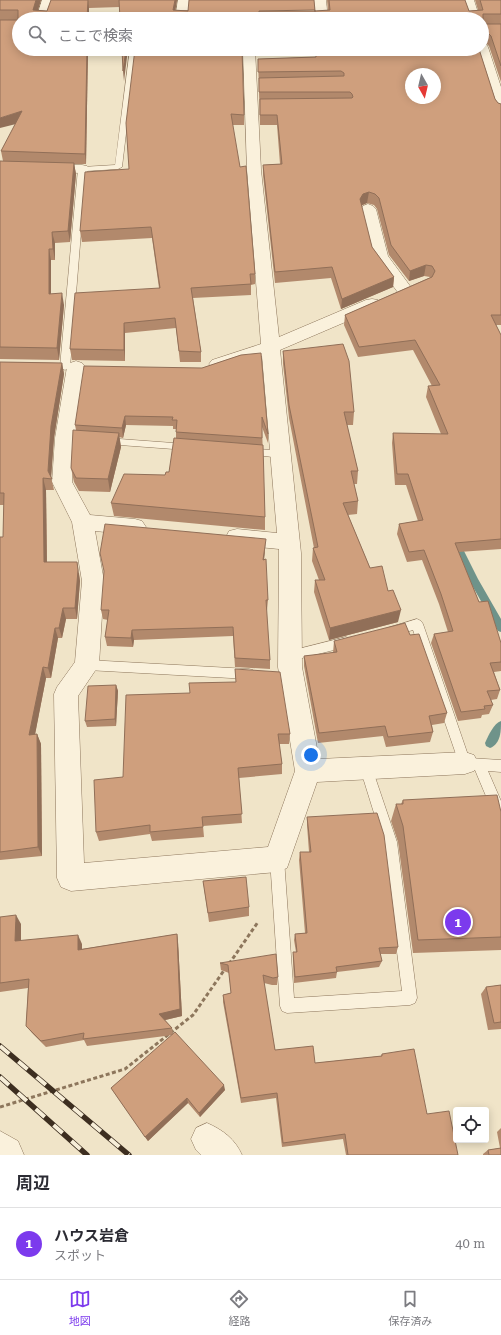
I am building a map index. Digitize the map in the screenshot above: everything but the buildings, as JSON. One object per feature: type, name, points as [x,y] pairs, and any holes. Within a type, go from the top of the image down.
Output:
[{"type":"street","points":[[44,12],[48,0]]},
{"type":"street","points":[[183,12],[184,0]]},
{"type":"street","points":[[320,0],[321,12]]},
{"type":"street","points":[[468,0],[472,12]]},
{"type":"street","points":[[71,367],[69,438],[62,482],[84,522],[93,581],[87,665],[66,694],[71,878],[277,859],[308,771],[286,669],[289,542],[254,170],[255,106],[250,56]]},
{"type":"street","points":[[485,56],[501,109]]},
{"type":"street","points":[[0,167],[82,169]]},
{"type":"street","points":[[202,370],[271,347],[399,292],[380,257],[368,209]]},
{"type":"street","points":[[84,522],[155,529]]},
{"type":"street","points":[[218,535],[289,542]]},
{"type":"street","points":[[308,771],[472,763]]},
{"type":"street","points":[[0,1147],[7,1152],[8,1155]]},
{"type":"lane","points":[[71,367],[82,169],[118,167],[132,56]]},
{"type":"lane","points":[[96,440],[196,448]]},
{"type":"lane","points":[[242,451],[281,454]]},
{"type":"lane","points":[[379,634],[416,624],[472,763],[501,816]]},
{"type":"lane","points":[[286,669],[357,639]]},
{"type":"lane","points":[[87,665],[260,675]]},
{"type":"lane","points":[[472,763],[501,766]]},
{"type":"lane","points":[[277,859],[287,1006],[410,998],[390,842],[366,768]]},
{"type":"path","points":[[0,1107],[125,1069],[193,1015],[279,892]]},
{"type":"waterway","points":[[455,541],[474,580],[501,628]]},
{"type":"waterway","points":[[490,743],[501,725]]},
{"type":"railway","points":[[0,1046],[129,1155]]},
{"type":"railway","points":[[0,1077],[87,1155]]},
{"type":"place","name":"ハウス岩倉","points":[[458,922]]}]
